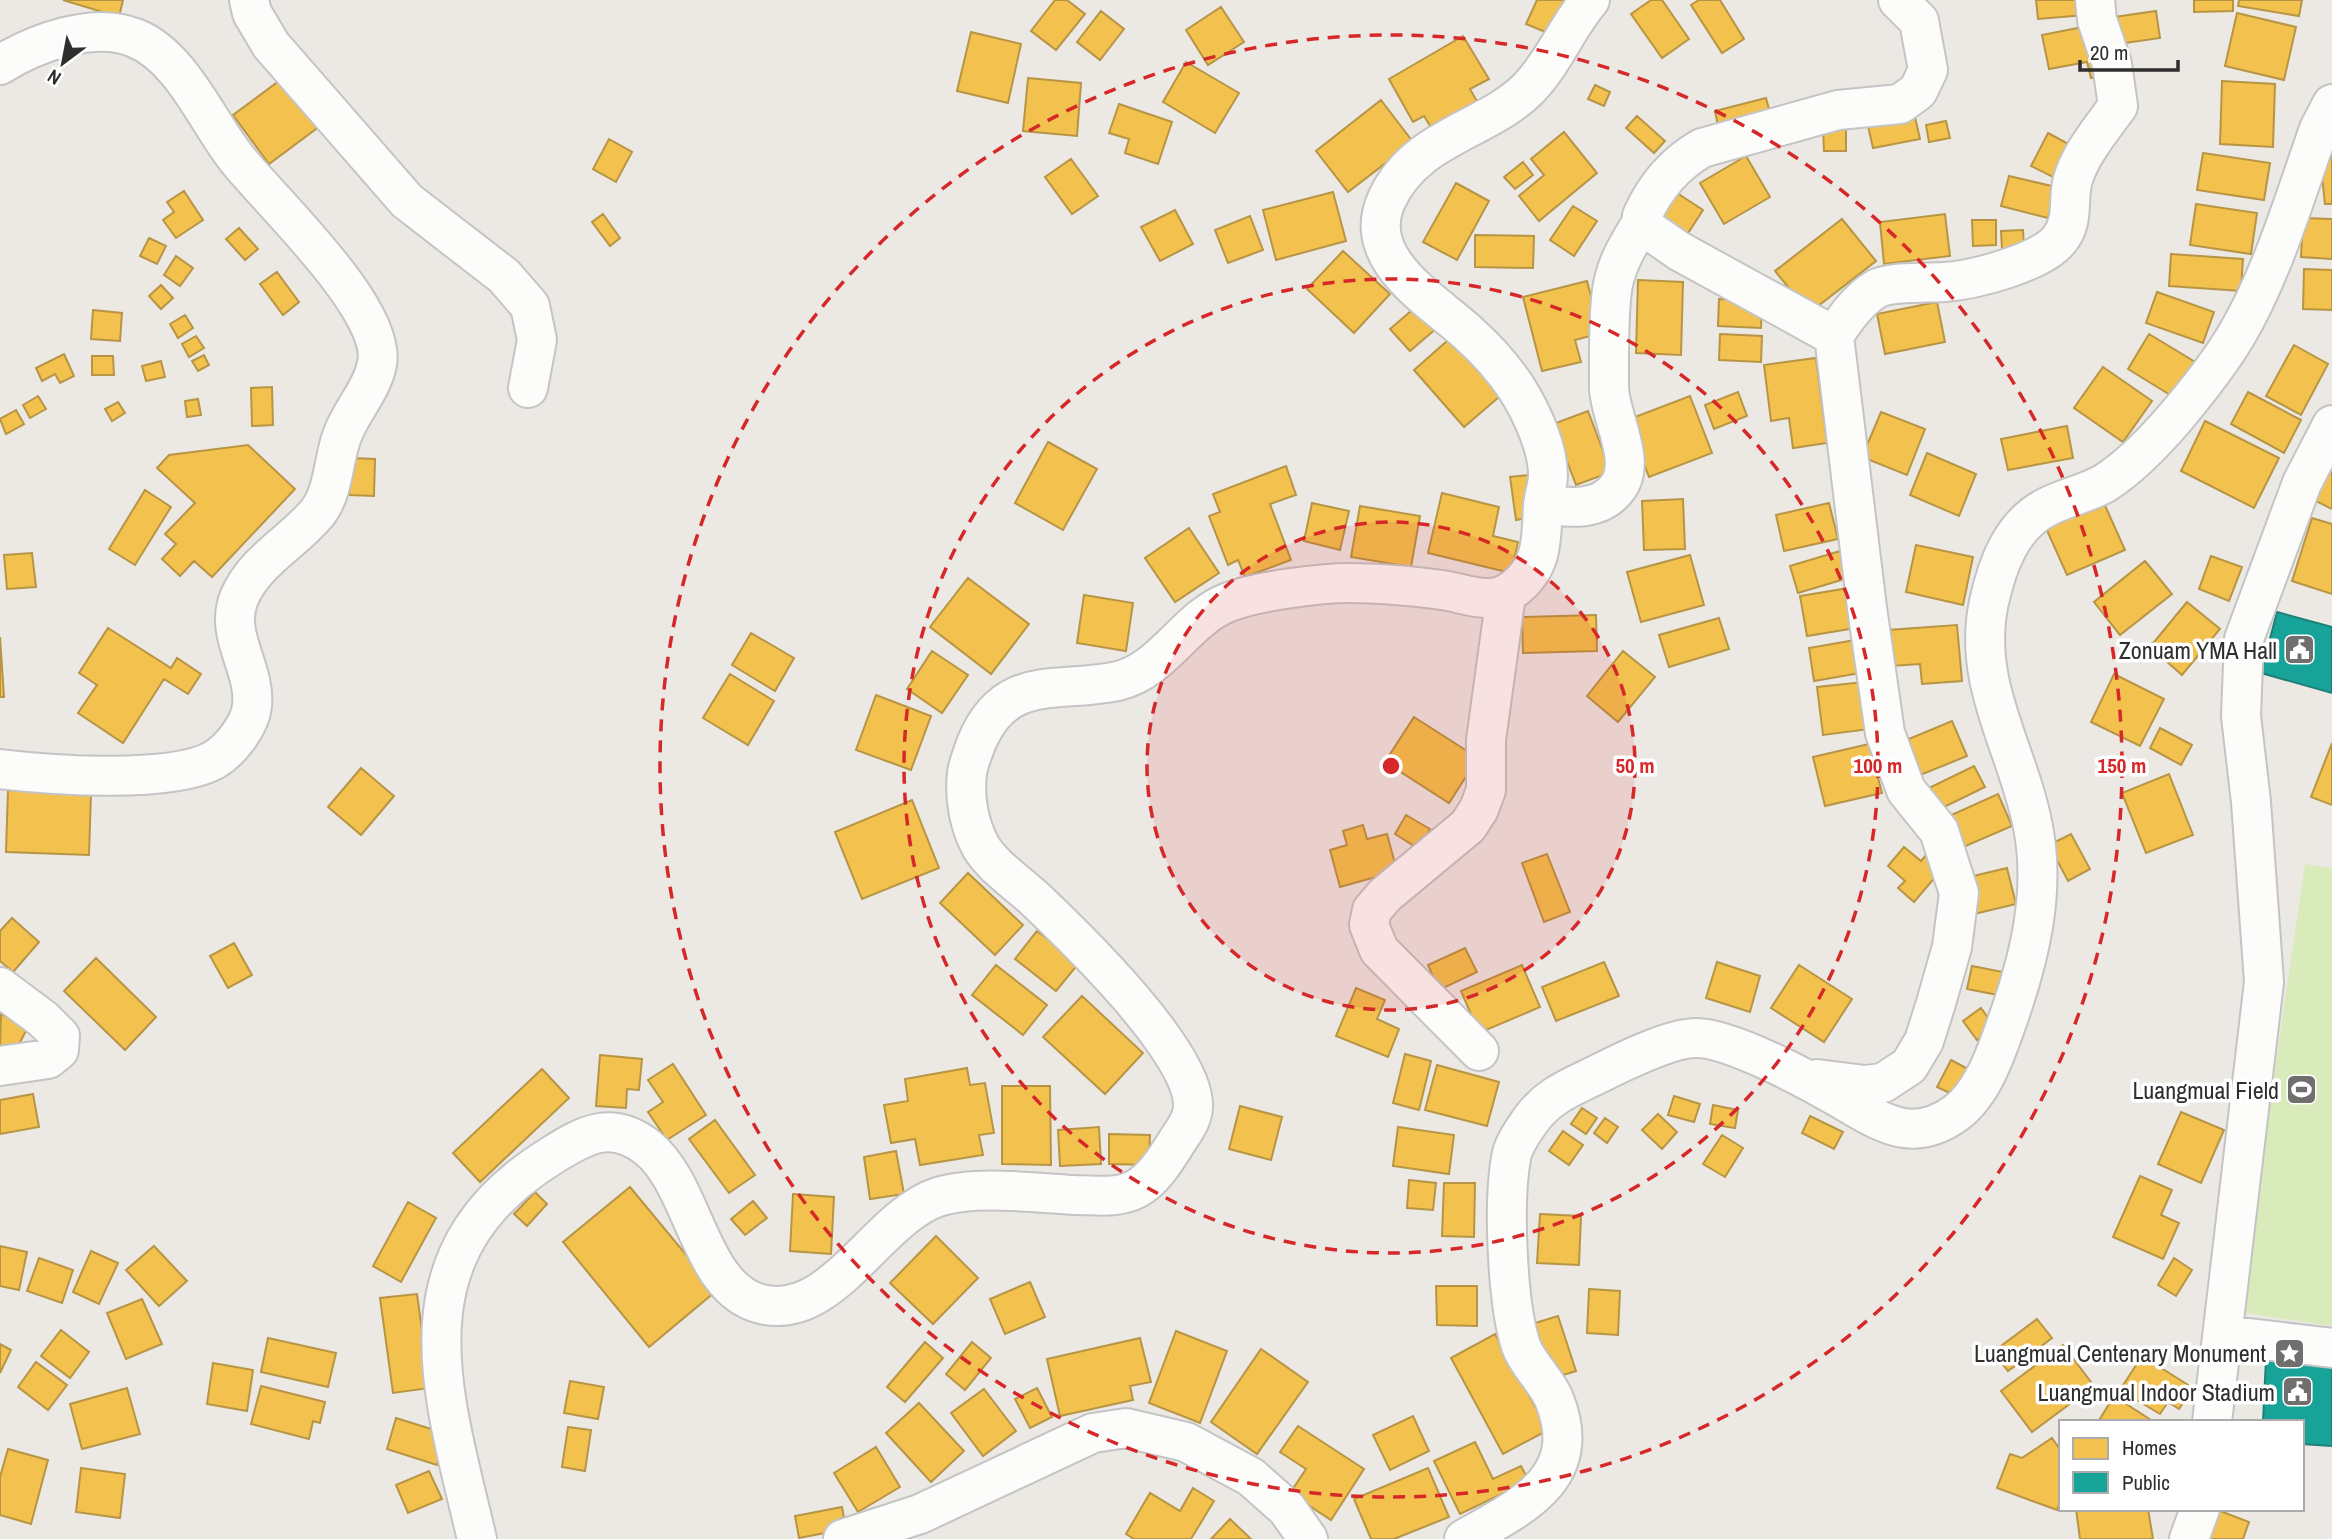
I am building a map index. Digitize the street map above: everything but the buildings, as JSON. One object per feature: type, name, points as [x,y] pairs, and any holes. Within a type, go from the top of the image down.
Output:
[{"type":"street","points":[[249,0],[252,13],[271,45],[407,201],[504,276],[530,306],[537,340],[528,388]]},
{"type":"street","points":[[477,1539],[444,1395],[439,1348],[444,1303],[457,1257],[471,1229],[501,1192],[589,1133],[614,1131],[653,1151],[674,1181],[709,1253],[731,1289],[761,1304],[792,1305],[822,1292],[911,1211],[940,1196],[974,1192],[1111,1196],[1135,1189],[1167,1158],[1195,1113],[1192,1091],[1150,1022],[1096,957],[984,853],[967,812],[967,769],[981,731],[994,712],[1012,697],[1038,688],[1123,680],[1152,665],[1186,630],[1226,603],[1344,583],[1442,590],[1492,598],[1506,594],[1531,570],[1544,541],[1544,504],[1549,471],[1538,433],[1517,388],[1463,328],[1414,289],[1387,252],[1381,227],[1386,201],[1432,145],[1523,95],[1545,70],[1573,20],[1590,0]]},
{"type":"street","points":[[1544,504],[1574,508],[1595,504],[1610,496],[1622,478],[1624,453],[1609,389],[1613,282],[1622,256],[1642,222],[1645,209],[1665,177],[1682,159],[1702,148],[1838,110],[1900,104],[1918,91],[1927,70],[1919,21],[1898,0]]},
{"type":"street","points":[[1797,1076],[1864,1085],[1883,1083],[1909,1066],[1924,1041],[1936,1003],[1952,947],[1959,893],[1939,831],[1906,790],[1885,733],[1834,336],[1849,313],[1878,287],[1949,282],[2015,265],[2038,257],[2059,240],[2073,209],[2073,180],[2096,136],[2118,106],[2112,64],[2097,20],[2095,0]]},
{"type":"street","points":[[0,65],[54,39],[93,32],[134,37],[160,54],[181,74],[204,113],[238,160],[330,262],[376,341],[378,362],[343,432],[331,482],[320,509],[295,537],[271,554],[240,596],[234,620],[241,656],[251,679],[252,707],[240,735],[215,759],[174,773],[52,776],[0,769]]},
{"type":"street","points":[[1464,1539],[1534,1498],[1553,1476],[1562,1454],[1554,1398],[1522,1350],[1511,1301],[1509,1232],[1511,1152],[1533,1116],[1564,1088],[1595,1076],[1623,1059],[1693,1038],[1724,1043],[1797,1076],[1889,1126],[1918,1129],[1938,1124],[1960,1110],[1975,1093],[1996,1051],[2026,970],[2037,903],[2034,827],[1994,708],[1986,638],[1988,607],[2006,551],[2020,526],[2045,508],[2082,495],[2109,480],[2135,458],[2173,420],[2210,372],[2237,334],[2255,297],[2319,129],[2332,104]]},
{"type":"street","points":[[1642,222],[1650,232],[1679,251],[1834,336]]},
{"type":"street","points":[[2212,1420],[2264,982],[2251,802],[2241,716],[2244,639],[2302,483],[2332,425]]},
{"type":"street","points":[[1479,1051],[1380,950],[1369,925],[1372,910],[1385,895],[1468,826],[1479,809],[1486,790],[1486,740],[1506,594]]},
{"type":"street","points":[[0,987],[43,1019],[60,1036],[59,1049],[48,1059],[0,1066]]},
{"type":"street","points":[[2222,1335],[2332,1348]]},
{"type":"street","points":[[843,1539],[920,1514],[1093,1433],[1126,1428],[1186,1442],[1251,1477],[1287,1509],[1308,1539]]},
{"type":"street","points":[[2189,1539],[2199,1511]]},
{"type":"green space","name":"Luangmual Field","points":[[2305,864],[2332,868],[2332,1326],[2239,1312]]},
{"type":"place","name":"Zonuam YMA Hall","points":[[2300,650]]},
{"type":"place","name":"Luangmual Field","points":[[2302,1090]]},
{"type":"place","name":"Luangmual Centenary Monument","points":[[2289,1353]]},
{"type":"place","name":"Luangmual Indoor Stadium","points":[[2298,1392]]}]
